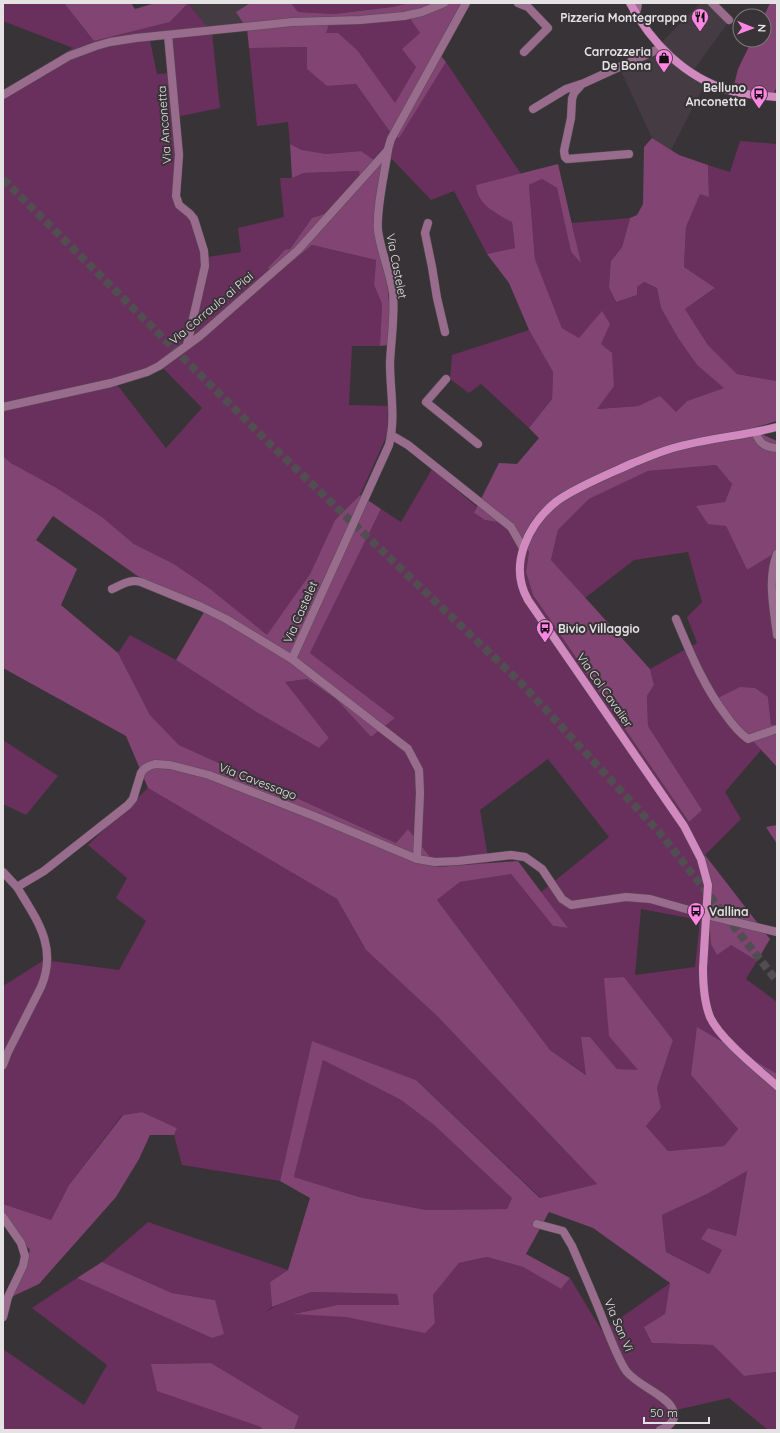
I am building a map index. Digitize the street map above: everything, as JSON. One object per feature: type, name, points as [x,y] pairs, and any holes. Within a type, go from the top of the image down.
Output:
[{"type":"main road","points":[[630,3],[634,11],[661,48],[691,73],[711,84],[737,92],[777,98]]},
{"type":"main road","name":"Via Col Cavalier","points":[[777,427],[756,433],[671,448],[605,475],[566,496],[551,507],[532,531],[523,548],[520,561],[521,586],[528,600],[693,841],[701,859],[708,885],[703,981],[710,1018],[727,1040],[777,1086]]},
{"type":"street","points":[[3,95],[55,63],[96,46],[125,39],[292,22],[360,20],[404,16],[422,12],[444,3]]},
{"type":"street","points":[[388,150],[391,139],[466,3]]},
{"type":"street","points":[[518,3],[528,7],[548,28],[524,52]]},
{"type":"street","points":[[634,11],[637,9],[638,3]]},
{"type":"street","points":[[712,3],[729,20]]},
{"type":"street","name":"Via Anconetta","points":[[168,35],[180,155],[176,196],[179,205],[194,219],[205,256],[204,276],[187,345]]},
{"type":"street","points":[[533,109],[566,89],[582,84],[661,48]]},
{"type":"street","points":[[582,84],[574,93],[572,98],[571,118],[564,151],[565,157],[567,159],[629,154]]},
{"type":"street","name":"Via Corraulo ai Piai","points":[[3,407],[79,391],[132,377],[159,366],[200,336],[298,250],[388,150]]},
{"type":"street","name":"Via Castelet","points":[[112,588],[128,581],[141,582],[202,607],[226,619],[292,659],[389,445],[391,435],[393,415],[390,366],[393,293],[389,271],[380,240],[378,221],[388,150]]},
{"type":"street","points":[[428,223],[425,233],[445,332]]},
{"type":"street","points":[[446,379],[426,402],[478,444]]},
{"type":"street","points":[[756,433],[763,444],[777,448]]},
{"type":"street","points":[[391,435],[408,445],[511,527],[523,548]]},
{"type":"street","points":[[777,554],[773,569],[772,592],[777,635]]},
{"type":"street","points":[[676,619],[696,667],[713,698],[739,732],[748,739],[777,729]]},
{"type":"street","points":[[292,659],[408,749],[419,770],[420,793],[417,859]]},
{"type":"street","name":"Via Cavessago","points":[[17,887],[44,871],[128,805],[133,799],[141,773],[149,766],[162,763],[209,775],[314,816],[417,859],[442,862],[511,855],[525,857],[542,869],[562,899],[571,905],[612,898],[638,897],[660,901],[707,915],[777,932]]},
{"type":"street","points":[[3,872],[17,887],[39,927],[48,948],[48,963],[45,978],[3,1065]]},
{"type":"street","points":[[3,1217],[21,1243],[25,1256],[23,1266],[8,1297],[3,1317]]},
{"type":"street","name":"Via San Vi","points":[[537,1224],[563,1231],[572,1246],[613,1343],[627,1371],[643,1386],[666,1399],[673,1408],[675,1415],[674,1420],[667,1427],[660,1430]]},
{"type":"shaded area","points":[[3,3],[64,3],[94,41],[170,22],[188,3],[212,33],[220,108],[176,117],[178,195],[208,257],[241,252],[238,228],[284,217],[280,178],[292,178],[304,173],[360,171],[361,181],[339,209],[312,218],[290,249],[275,276],[312,245],[376,260],[374,285],[382,304],[380,346],[352,346],[349,405],[388,406],[387,435],[360,495],[335,520],[310,574],[267,636],[209,588],[174,564],[134,544],[102,517],[55,487],[11,463],[3,456],[3,90],[73,48],[3,21]],"holes":[[[169,35],[172,73],[157,74],[149,36]],[[159,364],[202,408],[166,448],[115,382]]]},
{"type":"shaded area","points":[[64,3],[131,3],[135,9],[155,3],[188,3],[170,22],[94,41]]},
{"type":"shaded area","points":[[188,3],[250,3],[237,12],[247,30],[212,33]]},
{"type":"shaded area","points":[[250,3],[291,3],[298,12],[334,14],[392,7],[409,3],[470,3],[441,56],[446,62],[399,138],[390,132],[356,84],[327,86],[307,69],[307,47],[249,48],[247,29],[236,12]],"holes":[[[417,9],[411,20],[420,33],[402,49],[416,67],[395,103],[358,51],[338,33],[326,33],[329,25],[404,13]]]},
{"type":"shaded area","points":[[291,3],[409,3],[392,7],[334,14],[298,12]]},
{"type":"shaded area","points":[[700,3],[708,3],[727,24],[693,71],[707,80],[671,150],[652,138],[620,69],[661,43]]},
{"type":"shaded area","points":[[770,3],[777,3],[777,87],[773,94],[733,89],[738,69],[748,48],[772,48],[772,8],[768,8]]},
{"type":"shaded area","points":[[417,9],[420,33],[416,67],[395,104],[358,51],[326,33],[329,25]]},
{"type":"shaded area","points":[[307,47],[327,86],[356,84],[390,132],[433,82],[446,62],[521,174],[476,185],[492,211],[512,222],[515,248],[487,254],[454,191],[431,200],[392,159],[383,166],[361,151],[326,154],[302,150],[290,144],[288,122],[257,126],[249,48]]},
{"type":"shaded area","points":[[652,138],[679,155],[708,165],[709,197],[700,194],[686,227],[684,267],[715,288],[685,309],[708,345],[737,374],[777,381],[777,421],[750,429],[777,441],[777,552],[747,570],[726,526],[708,524],[696,506],[725,502],[732,484],[716,465],[648,471],[589,499],[558,530],[551,560],[650,669],[654,685],[647,696],[648,726],[702,810],[689,822],[533,595],[526,572],[529,552],[514,525],[485,520],[474,513],[499,463],[517,464],[539,438],[529,428],[552,399],[553,372],[529,330],[509,283],[487,254],[515,248],[512,222],[488,208],[480,198],[476,185],[558,164],[581,263],[571,252],[557,188],[542,179],[529,185],[535,259],[562,328],[579,338],[602,311],[610,324],[601,344],[612,353],[614,386],[597,409],[638,406],[660,396],[676,412],[687,401],[724,388],[697,365],[678,338],[661,308],[657,288],[644,282],[637,287],[637,295],[616,302],[609,287],[611,261],[622,247],[630,218],[637,215],[643,204],[644,147]]},
{"type":"shaded area","points":[[740,141],[777,144],[777,381],[737,374],[708,345],[685,309],[714,289],[684,267],[686,227],[700,193],[709,197],[708,165],[730,172]]},
{"type":"shaded area","points":[[290,144],[302,150],[326,154],[361,151],[383,166],[379,201],[390,312],[388,345],[380,346],[382,304],[374,285],[376,260],[312,245],[275,276],[268,268],[285,250],[290,249],[312,218],[339,209],[361,181],[359,171],[304,173],[292,178]]},
{"type":"shaded area","points":[[542,179],[557,188],[571,252],[580,262],[572,223],[630,218],[622,247],[611,261],[615,302],[637,295],[637,287],[644,282],[657,288],[661,308],[678,338],[697,365],[725,388],[687,401],[676,412],[660,397],[638,406],[596,409],[579,338],[562,328],[535,259],[529,185]]},
{"type":"shaded area","points":[[529,330],[553,372],[552,399],[529,428],[481,384],[469,393],[450,379],[452,355]]},
{"type":"shaded area","points":[[3,456],[11,463],[55,487],[102,517],[134,544],[174,564],[209,588],[267,635],[310,574],[335,520],[360,495],[381,509],[310,653],[395,718],[371,737],[336,699],[307,679],[285,682],[329,738],[319,748],[258,713],[176,660],[204,612],[136,575],[53,516],[36,540],[77,569],[61,605],[118,653],[150,715],[179,745],[396,843],[408,829],[438,867],[518,861],[568,928],[553,926],[511,874],[460,882],[437,900],[550,1050],[586,1075],[581,1037],[590,1037],[617,1069],[638,1070],[609,1036],[604,978],[624,977],[673,1040],[657,1088],[661,1108],[646,1126],[668,1151],[724,1146],[738,1129],[691,1075],[697,1027],[777,1074],[777,1372],[744,1376],[713,1345],[652,1343],[644,1327],[665,1314],[670,1283],[593,1228],[549,1212],[526,1254],[570,1278],[561,1289],[523,1267],[487,1257],[459,1263],[433,1295],[435,1323],[425,1333],[346,1317],[293,1314],[337,1305],[399,1305],[397,1294],[311,1292],[272,1307],[270,1282],[288,1270],[310,1198],[280,1181],[312,1041],[416,1080],[540,1198],[597,1184],[438,1017],[366,950],[337,899],[148,788],[126,736],[3,668]],"holes":[[[323,1060],[401,1100],[434,1125],[512,1198],[507,1209],[426,1210],[359,1197],[294,1177]],[[747,1171],[736,1236],[708,1228],[701,1239],[722,1250],[709,1274],[666,1252],[662,1215],[707,1194]]]},
{"type":"shaded area","points":[[716,465],[732,484],[725,502],[726,526],[747,570],[777,552],[777,725],[771,725],[768,697],[718,698],[761,750],[725,792],[741,819],[705,855],[731,945],[757,961],[746,979],[777,1002],[777,1074],[691,1075],[738,1129],[724,1146],[668,1151],[646,1126],[661,1108],[657,1088],[673,1040],[624,977],[604,978],[639,1071],[617,1069],[590,1037],[581,1037],[587,1075],[550,1050],[437,900],[460,882],[511,874],[553,926],[567,928],[541,892],[609,837],[548,759],[480,810],[489,863],[438,867],[408,829],[396,843],[179,745],[150,715],[118,653],[130,635],[176,660],[258,713],[319,748],[329,738],[284,682],[307,679],[336,699],[371,737],[395,718],[310,653],[381,509],[401,522],[432,469],[477,507],[474,513],[485,520],[514,525],[529,552],[526,572],[533,595],[689,822],[701,810],[648,726],[647,696],[654,685],[650,669],[697,643],[687,617],[702,602],[688,552],[634,560],[585,598],[551,560],[558,530],[589,499],[648,471]],"holes":[[[641,909],[700,920],[695,967],[635,975]]]},
{"type":"shaded area","points":[[740,687],[755,688],[768,697],[771,725],[777,725],[777,767],[742,729],[718,698]]},
{"type":"shaded area","points":[[3,740],[58,776],[26,815],[3,804]]},
{"type":"shaded area","points":[[148,788],[337,899],[366,950],[438,1017],[597,1184],[541,1198],[416,1080],[312,1041],[280,1181],[182,1165],[174,1135],[177,1128],[142,1112],[122,1115],[69,1185],[51,1220],[3,1204],[3,986],[44,960],[119,970],[146,921],[116,898],[127,878],[88,845]]},
{"type":"shaded area","points":[[777,825],[777,844],[766,827]]},
{"type":"shaded area","points":[[705,855],[770,939],[757,961],[731,945],[717,955],[711,944]]},
{"type":"shaded area","points":[[323,1060],[401,1100],[434,1125],[512,1198],[507,1209],[426,1210],[359,1197],[294,1177]]},
{"type":"shaded area","points":[[142,1112],[177,1128],[174,1135],[150,1135],[139,1159],[116,1197],[39,1284],[9,1298],[23,1271],[30,1250],[3,1222],[3,1204],[51,1220],[69,1185],[123,1115]]},
{"type":"shaded area","points":[[747,1171],[736,1236],[708,1228],[702,1239],[722,1250],[709,1274],[666,1252],[662,1215],[707,1194]]},
{"type":"shaded area","points":[[148,1222],[288,1270],[270,1282],[272,1307],[265,1312],[278,1305],[311,1292],[397,1294],[399,1305],[337,1305],[296,1313],[435,1323],[433,1295],[459,1263],[487,1257],[523,1267],[561,1289],[570,1278],[602,1331],[670,1283],[665,1314],[652,1343],[713,1345],[744,1376],[777,1372],[777,1430],[768,1430],[729,1398],[676,1410],[665,1430],[294,1430],[299,1416],[211,1363],[152,1364],[157,1390],[262,1427],[262,1430],[3,1430],[3,1349],[84,1405],[107,1365],[32,1308],[77,1278],[212,1338],[215,1300],[172,1293],[102,1262]]},
{"type":"shaded area","points":[[102,1262],[172,1293],[215,1300],[224,1334],[212,1338],[77,1278]]},
{"type":"shaded area","points":[[211,1363],[299,1416],[294,1430],[262,1430],[261,1427],[157,1391],[151,1364]]},
{"type":"tunnel","points":[[3,179],[270,444],[520,682],[660,833],[777,981]]},
{"type":"place","name":"Pizzeria Montegrappa","points":[[700,32]]},
{"type":"place","name":"Carrozzeria De Bona","points":[[664,73]]},
{"type":"place","name":"Belluno Anconetta","points":[[759,109]]},
{"type":"place","name":"Bivio Villaggio","points":[[545,643]]},
{"type":"place","name":"Vallina","points":[[696,926]]}]
